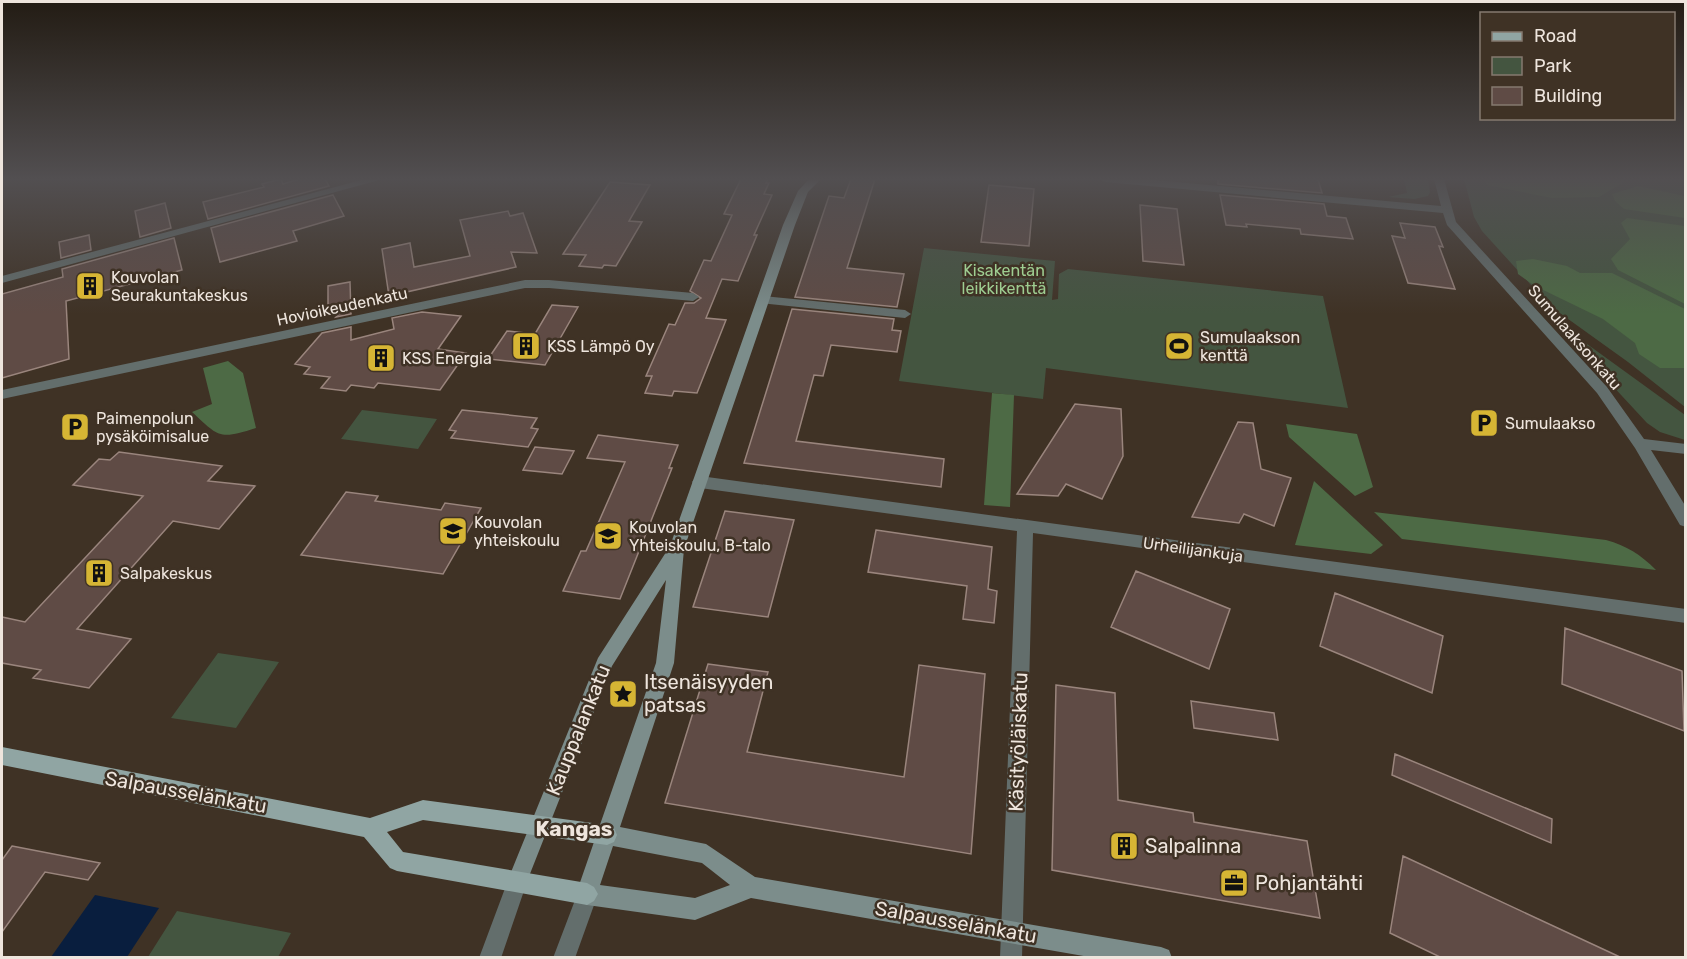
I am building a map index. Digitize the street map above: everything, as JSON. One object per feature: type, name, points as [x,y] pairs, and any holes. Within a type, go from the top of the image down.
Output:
[{"type":"main road","name":"Kauppalankatu","points":[[517,882],[604,663],[677,548],[788,224]]},
{"type":"main road","name":"Kauppalankatu","points":[[586,894],[665,663],[677,548]]},
{"type":"main road","name":"Salpausselänkatu","points":[[2,756],[370,828],[423,810],[607,835],[706,854],[751,887],[1161,957]]},
{"type":"main road","points":[[370,828],[397,861],[586,894],[695,909],[751,887]]},
{"type":"street","points":[[2,280],[211,224]]},
{"type":"street","name":"Sumulaaksonkatu","points":[[1451,224],[1602,390],[1640,444],[1686,521]]},
{"type":"street","name":"Hovioikeudenkatu","points":[[2,395],[525,284],[549,284],[693,297]]},
{"type":"street","points":[[763,300],[905,314]]},
{"type":"street","points":[[1640,444],[1686,449]]},
{"type":"street","name":"Urheilijankuja","points":[[700,482],[1686,616]]},
{"type":"street","name":"Käsityöläiskatu","points":[[1011,957],[1025,527]]},
{"type":"street","name":"Kauppalankatu","points":[[490,957],[517,882]]},
{"type":"street","name":"Kauppalankatu","points":[[564,957],[586,894]]},
{"type":"green space","points":[[1478,224],[1685,224],[1685,407],[1628,362],[1550,306]]},
{"type":"green space","points":[[1621,224],[1685,226],[1685,304],[1618,270],[1611,259],[1630,239]]},
{"type":"green space","name":"Sumulaakson kenttä","points":[[924,248],[1055,261],[1052,300],[1058,299],[1059,274],[1068,269],[1323,296],[1348,408],[1046,368],[1043,399],[899,381]]},
{"type":"green space","points":[[1533,259],[1567,266],[1580,273],[1612,273],[1685,309],[1685,368],[1660,368],[1639,354],[1635,343],[1603,319],[1535,286],[1518,274],[1516,261]]},
{"type":"green space","points":[[1547,315],[1685,415],[1685,440],[1660,432],[1647,423]]},
{"type":"green space","points":[[228,361],[243,373],[256,428],[227,435],[214,431],[192,412],[212,404],[203,368]]},
{"type":"green space","points":[[992,393],[1014,395],[1010,507],[984,505]]},
{"type":"green space","points":[[362,410],[437,419],[418,449],[341,439]]},
{"type":"green space","points":[[1286,424],[1357,434],[1373,487],[1355,496],[1289,437]]},
{"type":"green space","points":[[1314,481],[1383,545],[1371,554],[1295,545]]},
{"type":"green space","points":[[1374,512],[1606,540],[1633,551],[1656,570],[1402,539]]},
{"type":"green space","points":[[218,653],[279,662],[236,728],[171,718]]},
{"type":"green space","points":[[177,911],[291,933],[278,957],[148,957]]},
{"type":"water","points":[[95,895],[159,908],[127,957],[51,957]]},
{"type":"building","points":[[137,224],[170,224],[171,228],[140,237]]},
{"type":"building","points":[[227,224],[318,224],[293,231],[297,241],[220,262],[211,228]]},
{"type":"building","points":[[461,224],[527,224],[537,253],[511,252],[516,267],[389,296],[382,249],[410,243],[414,267],[470,256]]},
{"type":"building","points":[[583,224],[641,224],[616,266],[604,265],[602,268],[579,266],[586,255],[563,254]]},
{"type":"building","points":[[728,224],[759,224],[754,235],[757,235],[738,281],[722,279],[706,318],[726,320],[697,393],[674,391],[672,396],[645,393],[652,376],[646,376],[669,324],[675,325],[685,303],[694,303],[701,298],[690,291],[704,260],[711,261]]},
{"type":"building","points":[[820,224],[861,224],[847,268],[904,274],[897,307],[795,297]]},
{"type":"building","points":[[984,224],[1031,224],[1029,246],[981,242]]},
{"type":"building","points":[[1141,224],[1179,224],[1184,265],[1143,261]]},
{"type":"building","points":[[1226,224],[1348,224],[1353,239],[1301,234],[1300,229],[1246,224],[1247,227]]},
{"type":"building","points":[[1400,224],[1435,227],[1443,247],[1439,246],[1455,289],[1408,283],[1392,236],[1405,238]]},
{"type":"building","points":[[89,235],[91,250],[61,258],[59,242]]},
{"type":"building","points":[[174,238],[182,270],[66,301],[69,359],[2,378],[2,294],[63,277],[62,269]]},
{"type":"building","points":[[350,282],[351,314],[336,317],[348,304],[328,308],[328,286]]},
{"type":"building","name":"KSS Lämpö Oy","points":[[552,305],[578,307],[545,365],[488,359],[507,331],[535,334]]},
{"type":"building","points":[[792,309],[894,319],[892,330],[901,331],[897,352],[831,345],[823,376],[814,375],[796,441],[944,459],[941,487],[744,463]]},
{"type":"building","name":"KSS Energia","points":[[422,312],[461,316],[438,349],[466,353],[440,390],[378,383],[374,388],[351,385],[346,391],[321,388],[330,377],[304,374],[310,367],[295,364],[322,333],[351,327],[351,340],[394,329],[392,318]]},
{"type":"building","points":[[1075,404],[1121,409],[1123,456],[1102,499],[1066,484],[1058,496],[1017,494]]},
{"type":"building","points":[[462,410],[537,418],[531,428],[538,429],[528,447],[451,438],[456,431],[449,430]]},
{"type":"building","points":[[1238,422],[1253,423],[1261,469],[1291,478],[1274,526],[1244,514],[1239,523],[1192,517]]},
{"type":"building","points":[[598,435],[678,445],[669,468],[672,468],[620,599],[563,591],[581,551],[586,551],[625,462],[587,458]]},
{"type":"building","points":[[535,447],[574,451],[562,474],[523,470]]},
{"type":"building","name":"Salpakeskus","points":[[119,452],[222,466],[208,481],[255,486],[219,529],[173,521],[77,629],[131,639],[89,688],[33,678],[41,670],[2,663],[2,617],[25,622],[143,496],[73,485],[99,459],[110,460]]},
{"type":"building","points":[[346,492],[378,496],[375,501],[441,510],[445,503],[481,508],[443,574],[301,555]]},
{"type":"building","points":[[725,511],[794,520],[768,617],[693,607]]},
{"type":"building","points":[[876,530],[992,547],[988,589],[997,591],[994,623],[963,619],[967,586],[868,572]]},
{"type":"building","points":[[1136,571],[1230,609],[1209,669],[1111,627]]},
{"type":"building","points":[[1335,593],[1443,636],[1432,693],[1320,646]]},
{"type":"building","points":[[1565,628],[1682,671],[1684,731],[1562,684]]},
{"type":"building","points":[[708,664],[768,672],[747,752],[904,777],[919,665],[985,674],[971,854],[665,803]]},
{"type":"building","points":[[1056,685],[1115,693],[1118,800],[1193,813],[1194,822],[1307,841],[1320,918],[1052,870]]},
{"type":"building","points":[[1191,701],[1274,713],[1278,740],[1194,728]]},
{"type":"building","points":[[1395,754],[1552,819],[1551,843],[1392,775]]},
{"type":"building","points":[[12,846],[100,863],[88,880],[45,872],[2,932],[2,860]]},
{"type":"building","points":[[1403,856],[1620,957],[1440,957],[1390,933]]},
{"type":"place","name":"Kouvolan Seurakuntakeskus","points":[[90,286]]},
{"type":"place","name":"KSS Lämpö Oy","points":[[526,346]]},
{"type":"place","name":"Sumulaakson kenttä","points":[[1179,346]]},
{"type":"place","name":"KSS Energia","points":[[381,358]]},
{"type":"place","name":"Sumulaakso","points":[[1484,423]]},
{"type":"place","name":"Paimenpolun pysäköimisalue","points":[[75,427]]},
{"type":"place","name":"Kouvolan yhteiskoulu","points":[[453,531]]},
{"type":"place","name":"Kouvolan Yhteiskoulu, B-talo","points":[[608,536]]},
{"type":"place","name":"Salpakeskus","points":[[99,573]]},
{"type":"place","name":"Itsenäisyyden patsas","points":[[623,694]]},
{"type":"place","name":"Salpalinna","points":[[1124,846]]},
{"type":"place","name":"Pohjantähti","points":[[1234,883]]},
{"type":"district","name":"Kangas","points":[[574,829]]},
{"type":"park label","name":"Kisakentän leikkikenttä","points":[[1004,279]]}]
